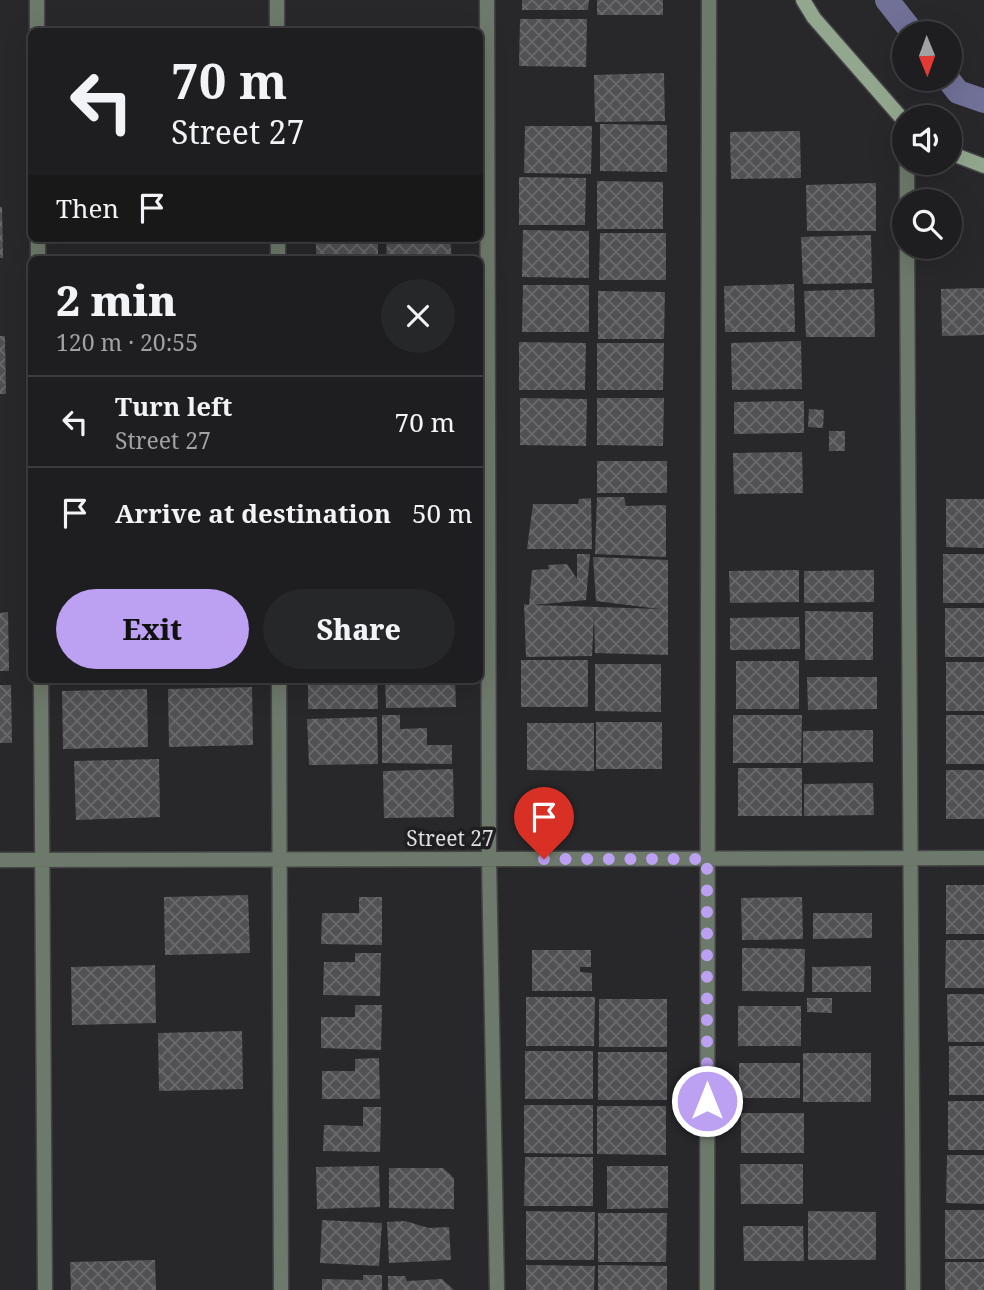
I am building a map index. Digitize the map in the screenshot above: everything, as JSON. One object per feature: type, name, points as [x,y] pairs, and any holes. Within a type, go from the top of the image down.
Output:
[{"type":"street","points":[[37,0],[37,28]]},
{"type":"street","points":[[277,0],[277,28]]},
{"type":"street","points":[[487,0],[489,859],[497,1290]]},
{"type":"street","points":[[707,1290],[709,0]]},
{"type":"street","points":[[803,0],[814,18],[892,107]]},
{"type":"street","points":[[962,158],[984,166]]},
{"type":"street","points":[[907,259],[913,1290]]},
{"type":"street","points":[[41,683],[45,1290]]},
{"type":"street","points":[[279,683],[281,1290]]},
{"type":"street","name":"Street 27","points":[[0,860],[984,858]]},
{"type":"building","points":[[522,0],[589,0],[588,10],[522,10]]},
{"type":"building","points":[[597,0],[663,0],[663,15],[597,15]]},
{"type":"building","points":[[520,19],[587,19],[586,67],[519,66]]},
{"type":"building","points":[[664,73],[665,121],[595,122],[594,75]]},
{"type":"building","points":[[600,124],[667,125],[667,172],[600,171]]},
{"type":"building","points":[[525,126],[592,126],[591,174],[524,173]]},
{"type":"building","points":[[800,131],[801,178],[731,179],[730,132]]},
{"type":"building","points":[[519,177],[586,178],[585,225],[519,225]]},
{"type":"building","points":[[597,181],[663,182],[663,229],[597,229]]},
{"type":"building","points":[[876,183],[876,231],[807,231],[806,185]]},
{"type":"building","points":[[2,207],[3,258],[0,258]]},
{"type":"building","points":[[523,230],[589,231],[589,278],[522,277]]},
{"type":"building","points":[[600,233],[666,233],[666,280],[599,280]]},
{"type":"building","points":[[871,235],[872,283],[803,284],[801,237]]},
{"type":"building","points":[[316,242],[378,242],[378,256],[316,256]]},
{"type":"building","points":[[387,242],[450,242],[452,256],[386,256]]},
{"type":"building","points":[[794,284],[795,332],[725,332],[724,286]]},
{"type":"building","points":[[523,285],[589,285],[589,332],[522,332]]},
{"type":"building","points":[[984,288],[984,335],[942,336],[941,289]]},
{"type":"building","points":[[874,289],[875,337],[806,337],[804,291]]},
{"type":"building","points":[[598,291],[665,292],[664,339],[598,339]]},
{"type":"building","points":[[0,336],[5,336],[6,394],[0,394]]},
{"type":"building","points":[[801,341],[802,389],[732,390],[731,343]]},
{"type":"building","points":[[519,342],[586,343],[585,390],[519,390]]},
{"type":"building","points":[[597,343],[664,343],[663,390],[597,390]]},
{"type":"building","points":[[520,398],[587,399],[586,446],[520,445]]},
{"type":"building","points":[[597,398],[664,398],[663,446],[597,445]]},
{"type":"building","points":[[804,401],[804,433],[734,434],[734,402]]},
{"type":"building","points":[[809,409],[824,410],[823,428],[808,427]]},
{"type":"building","points":[[829,431],[845,431],[845,451],[829,451]]},
{"type":"building","points":[[802,452],[803,493],[734,494],[733,453]]},
{"type":"building","points":[[597,461],[667,461],[667,493],[597,493]]},
{"type":"building","points":[[597,497],[624,497],[626,506],[666,505],[666,557],[595,554]]},
{"type":"building","points":[[591,498],[592,549],[527,549],[533,504],[578,504],[579,499]]},
{"type":"building","points":[[946,499],[984,499],[984,548],[946,547]]},
{"type":"building","points":[[577,554],[590,554],[586,600],[533,605],[660,609],[596,601],[593,557],[668,560],[668,655],[595,653],[594,615],[592,656],[526,657],[524,604],[529,605],[532,570],[549,569],[548,565],[567,564],[577,579]]},
{"type":"building","points":[[943,554],[984,554],[984,603],[943,603]]},
{"type":"building","points":[[799,570],[799,602],[730,603],[729,571]]},
{"type":"building","points":[[874,570],[874,602],[804,603],[804,571]]},
{"type":"building","points":[[945,608],[984,608],[984,657],[945,657]]},
{"type":"building","points":[[805,611],[873,612],[873,660],[805,660]]},
{"type":"building","points":[[8,612],[9,671],[0,671],[0,613]]},
{"type":"building","points":[[799,617],[800,649],[730,650],[730,618]]},
{"type":"building","points":[[521,660],[588,660],[588,707],[521,707]]},
{"type":"building","points":[[736,661],[799,661],[799,709],[736,709]]},
{"type":"building","points":[[946,662],[984,662],[984,711],[946,711]]},
{"type":"building","points":[[595,664],[661,664],[661,712],[595,711]]},
{"type":"building","points":[[807,677],[877,677],[877,709],[808,710]]},
{"type":"building","points":[[308,683],[377,683],[378,709],[308,709]]},
{"type":"building","points":[[385,683],[455,683],[456,707],[386,708]]},
{"type":"building","points":[[0,685],[11,685],[12,743],[0,743]]},
{"type":"building","points":[[252,687],[253,745],[169,747],[168,689]]},
{"type":"building","points":[[147,689],[148,747],[63,749],[62,691]]},
{"type":"building","points":[[382,715],[400,715],[400,729],[427,728],[427,745],[452,745],[452,764],[382,763]]},
{"type":"building","points":[[733,715],[802,715],[801,763],[733,763]]},
{"type":"building","points":[[946,715],[984,715],[984,764],[946,764]]},
{"type":"building","points":[[377,717],[378,764],[309,765],[307,719]]},
{"type":"building","points":[[596,722],[662,722],[662,769],[596,769]]},
{"type":"building","points":[[527,723],[594,723],[594,771],[527,770]]},
{"type":"building","points":[[873,730],[873,762],[803,763],[803,731]]},
{"type":"building","points":[[159,759],[160,817],[76,820],[74,761]]},
{"type":"building","points":[[738,768],[802,768],[802,816],[738,816]]},
{"type":"building","points":[[453,769],[454,817],[384,818],[383,771]]},
{"type":"building","points":[[946,770],[984,770],[984,819],[946,819]]},
{"type":"building","points":[[873,783],[874,815],[804,816],[804,784]]},
{"type":"building","points":[[946,885],[984,885],[984,934],[946,934]]},
{"type":"building","points":[[248,895],[250,953],[165,955],[164,897]]},
{"type":"building","points":[[359,897],[382,897],[382,945],[321,944],[322,913],[359,913]]},
{"type":"building","points":[[802,897],[803,939],[742,940],[741,898]]},
{"type":"building","points":[[813,913],[872,913],[872,938],[813,939]]},
{"type":"building","points":[[946,940],[984,940],[984,988],[945,988]]},
{"type":"building","points":[[742,948],[805,949],[804,992],[742,991]]},
{"type":"building","points":[[532,950],[591,950],[591,967],[580,967],[580,972],[592,973],[592,991],[532,991]]},
{"type":"building","points":[[355,953],[381,953],[380,996],[323,995],[324,962],[355,962]]},
{"type":"building","points":[[155,965],[156,1023],[72,1025],[71,967]]},
{"type":"building","points":[[871,966],[871,992],[812,992],[812,967]]},
{"type":"building","points":[[947,994],[984,994],[984,1042],[948,1042]]},
{"type":"building","points":[[526,997],[595,997],[594,1046],[526,1046]]},
{"type":"building","points":[[807,998],[832,998],[832,1013],[807,1012]]},
{"type":"building","points":[[599,999],[667,999],[667,1047],[599,1047]]},
{"type":"building","points":[[355,1005],[382,1005],[381,1050],[321,1048],[321,1017],[355,1017]]},
{"type":"building","points":[[738,1006],[801,1006],[801,1046],[738,1046]]},
{"type":"building","points":[[242,1031],[243,1089],[159,1091],[158,1033]]},
{"type":"building","points":[[949,1046],[984,1046],[984,1095],[949,1095]]},
{"type":"building","points":[[525,1051],[593,1051],[593,1099],[525,1099]]},
{"type":"building","points":[[598,1052],[667,1052],[667,1100],[598,1100]]},
{"type":"building","points":[[803,1053],[871,1053],[871,1102],[803,1102]]},
{"type":"building","points":[[379,1058],[380,1099],[322,1099],[322,1071],[355,1071],[355,1059]]},
{"type":"building","points":[[739,1063],[800,1063],[800,1098],[739,1098]]},
{"type":"building","points":[[948,1101],[984,1101],[984,1150],[948,1150]]},
{"type":"building","points":[[524,1105],[593,1105],[593,1154],[524,1153]]},
{"type":"building","points":[[597,1106],[666,1106],[666,1155],[597,1154]]},
{"type":"building","points":[[363,1107],[381,1107],[380,1152],[323,1151],[324,1125],[363,1126]]},
{"type":"building","points":[[741,1113],[804,1113],[804,1153],[741,1153]]},
{"type":"building","points":[[947,1155],[984,1155],[984,1204],[946,1203]]},
{"type":"building","points":[[525,1157],[593,1157],[593,1206],[524,1206]]},
{"type":"building","points":[[740,1164],[803,1164],[803,1204],[741,1204]]},
{"type":"building","points":[[379,1166],[380,1207],[317,1209],[316,1167]]},
{"type":"building","points":[[607,1166],[668,1166],[668,1208],[607,1209]]},
{"type":"building","points":[[389,1168],[443,1168],[454,1178],[454,1209],[389,1208]]},
{"type":"building","points":[[945,1210],[984,1210],[984,1259],[945,1259]]},
{"type":"building","points":[[526,1211],[595,1212],[594,1260],[526,1260]]},
{"type":"building","points":[[808,1211],[876,1212],[876,1260],[808,1260]]},
{"type":"building","points":[[598,1213],[667,1213],[666,1262],[598,1262]]},
{"type":"building","points":[[322,1220],[382,1223],[379,1266],[320,1263]]},
{"type":"building","points":[[405,1221],[429,1228],[449,1227],[451,1260],[389,1263],[387,1222]]},
{"type":"building","points":[[743,1226],[803,1226],[804,1261],[744,1261]]},
{"type":"building","points":[[155,1260],[156,1290],[71,1290],[70,1262]]},
{"type":"building","points":[[945,1262],[984,1262],[984,1290],[945,1290]]},
{"type":"building","points":[[526,1265],[595,1266],[594,1290],[526,1290]]},
{"type":"building","points":[[598,1265],[667,1266],[667,1290],[598,1290]]},
{"type":"building","points":[[363,1275],[382,1275],[382,1290],[322,1290],[322,1279],[363,1280]]},
{"type":"building","points":[[388,1276],[405,1276],[407,1281],[442,1279],[454,1290],[388,1290]]},
{"type":"waterway","points":[[887,0],[904,21]]},
{"type":"waterway","points":[[957,91],[984,101]]},
{"type":"route","points":[[544,859],[707,859],[707,1101]]}]
